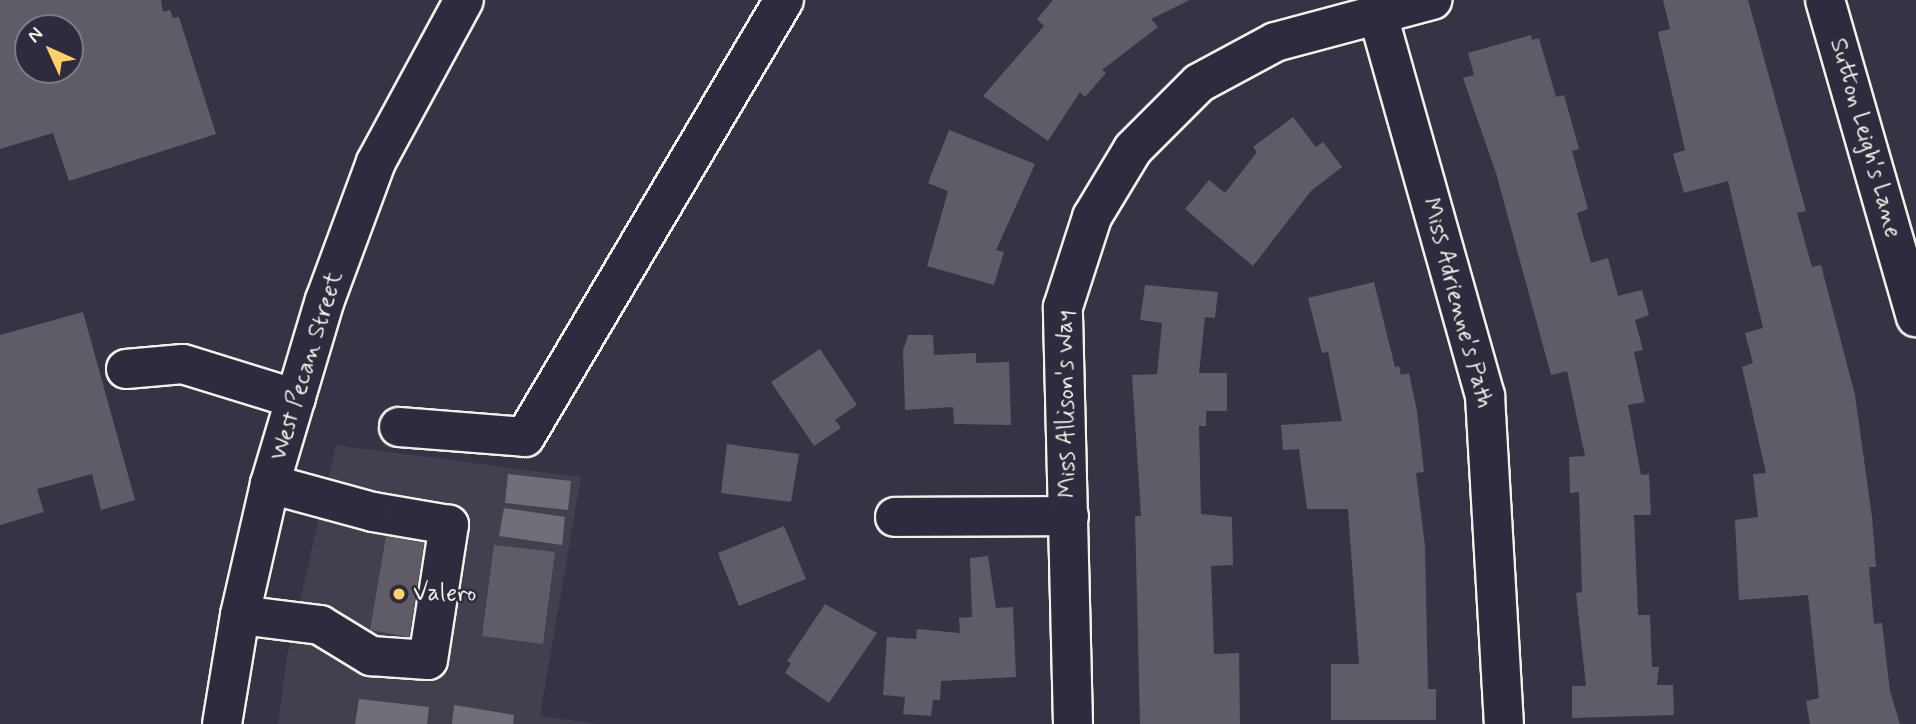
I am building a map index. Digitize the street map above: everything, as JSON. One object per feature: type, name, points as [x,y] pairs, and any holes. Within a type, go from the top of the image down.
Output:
[{"type":"street","name":"West Pecan Street","points":[[222,724],[240,615],[270,484],[325,300],[376,162],[457,14],[477,0]]},
{"type":"street","points":[[399,427],[526,437],[784,0]]},
{"type":"street","name":"Miss Allison's Way","points":[[1073,724],[1063,307],[1092,217],[1110,185],[1152,126],[1199,83],[1252,51],[1432,0]]},
{"type":"street","name":"Sutton Leigh's Lane","points":[[1825,0],[1916,317]]},
{"type":"street","name":"Miss Adrienne's Path","points":[[1378,15],[1485,396],[1504,724]]},
{"type":"street","points":[[126,369],[183,364],[296,399]]},
{"type":"street","points":[[240,615],[320,625],[371,656],[428,660],[449,525],[373,512],[270,484]]},
{"type":"street","points":[[895,517],[1069,516]]},
{"type":"shaded area","points":[[336,445],[581,477],[540,716],[599,724],[278,724],[287,657]]},
{"type":"shaded area","points":[[508,474],[571,481],[568,510],[505,503]]},
{"type":"shaded area","points":[[504,508],[565,517],[562,545],[499,536]]},
{"type":"shaded area","points":[[359,699],[429,707],[427,724],[355,724]]},
{"type":"shaded area","points":[[454,705],[514,715],[513,724],[452,724]]},
{"type":"building","points":[[0,0],[161,0],[163,12],[170,10],[173,18],[179,17],[216,134],[69,181],[53,133],[0,149]]},
{"type":"building","points":[[1053,0],[1190,0],[1151,19],[1158,27],[1102,70],[1106,73],[1085,97],[1080,92],[1048,141],[983,96],[1044,26],[1037,19]]},
{"type":"building","points":[[1663,0],[1748,0],[1806,211],[1797,213],[1812,267],[1821,265],[1855,395],[1872,517],[1876,567],[1869,567],[1874,624],[1882,623],[1890,691],[1900,724],[1810,724],[1806,701],[1819,698],[1808,595],[1739,600],[1735,520],[1758,517],[1753,474],[1766,473],[1742,367],[1753,363],[1745,333],[1763,328],[1728,181],[1684,193],[1673,154],[1685,150],[1658,32],[1670,29]]},
{"type":"building","points":[[1531,35],[1532,40],[1539,38],[1556,97],[1564,95],[1579,149],[1572,151],[1588,209],[1577,213],[1591,263],[1608,258],[1618,296],[1642,290],[1649,315],[1635,320],[1643,350],[1634,352],[1645,402],[1628,405],[1641,475],[1649,474],[1651,515],[1634,515],[1638,615],[1650,615],[1652,667],[1659,667],[1657,685],[1673,685],[1674,715],[1572,718],[1572,686],[1586,686],[1576,593],[1582,592],[1579,492],[1570,493],[1569,457],[1585,456],[1567,371],[1551,375],[1496,173],[1463,78],[1474,75],[1468,53]]},
{"type":"building","points":[[1293,117],[1316,147],[1323,142],[1342,167],[1311,191],[1253,266],[1185,209],[1209,180],[1225,193],[1257,152],[1253,147]]},
{"type":"building","points":[[949,130],[1035,164],[996,250],[1004,252],[994,285],[927,266],[948,191],[928,183]]},
{"type":"building","points":[[1374,282],[1395,367],[1399,366],[1401,375],[1409,373],[1417,411],[1424,472],[1416,473],[1425,546],[1428,689],[1436,689],[1436,720],[1331,720],[1331,664],[1359,664],[1348,509],[1307,509],[1299,449],[1283,450],[1281,425],[1342,421],[1328,352],[1322,353],[1308,298]]},
{"type":"building","points":[[1145,285],[1218,292],[1215,318],[1205,317],[1199,373],[1227,373],[1227,411],[1206,411],[1206,426],[1199,426],[1201,514],[1232,517],[1233,565],[1211,566],[1214,654],[1239,653],[1240,724],[1140,724],[1135,516],[1141,516],[1132,375],[1157,374],[1162,323],[1140,320]]},
{"type":"building","points":[[83,312],[135,500],[101,510],[92,474],[37,489],[44,512],[0,525],[0,335]]},
{"type":"building","points":[[908,335],[933,335],[934,355],[976,353],[976,363],[1009,362],[1011,425],[954,424],[953,407],[905,410],[903,351]]},
{"type":"building","points":[[820,349],[857,405],[835,420],[841,428],[814,446],[771,382]]},
{"type":"building","points":[[727,444],[799,454],[791,502],[721,493]]},
{"type":"building","points":[[784,526],[806,579],[739,606],[718,553]]},
{"type":"building","name":"Valero","points":[[386,536],[424,543],[409,637],[370,630]]},
{"type":"building","points":[[494,545],[555,552],[543,644],[482,636]]},
{"type":"building","points":[[988,556],[996,608],[1013,607],[1016,677],[941,681],[940,700],[933,700],[931,716],[903,714],[905,697],[883,695],[887,637],[916,639],[917,629],[960,633],[959,618],[972,617],[970,558]]},
{"type":"building","points":[[825,604],[877,633],[829,703],[785,673],[791,663],[787,661]]},
{"type":"place","name":"Valero","points":[[399,594]]}]
